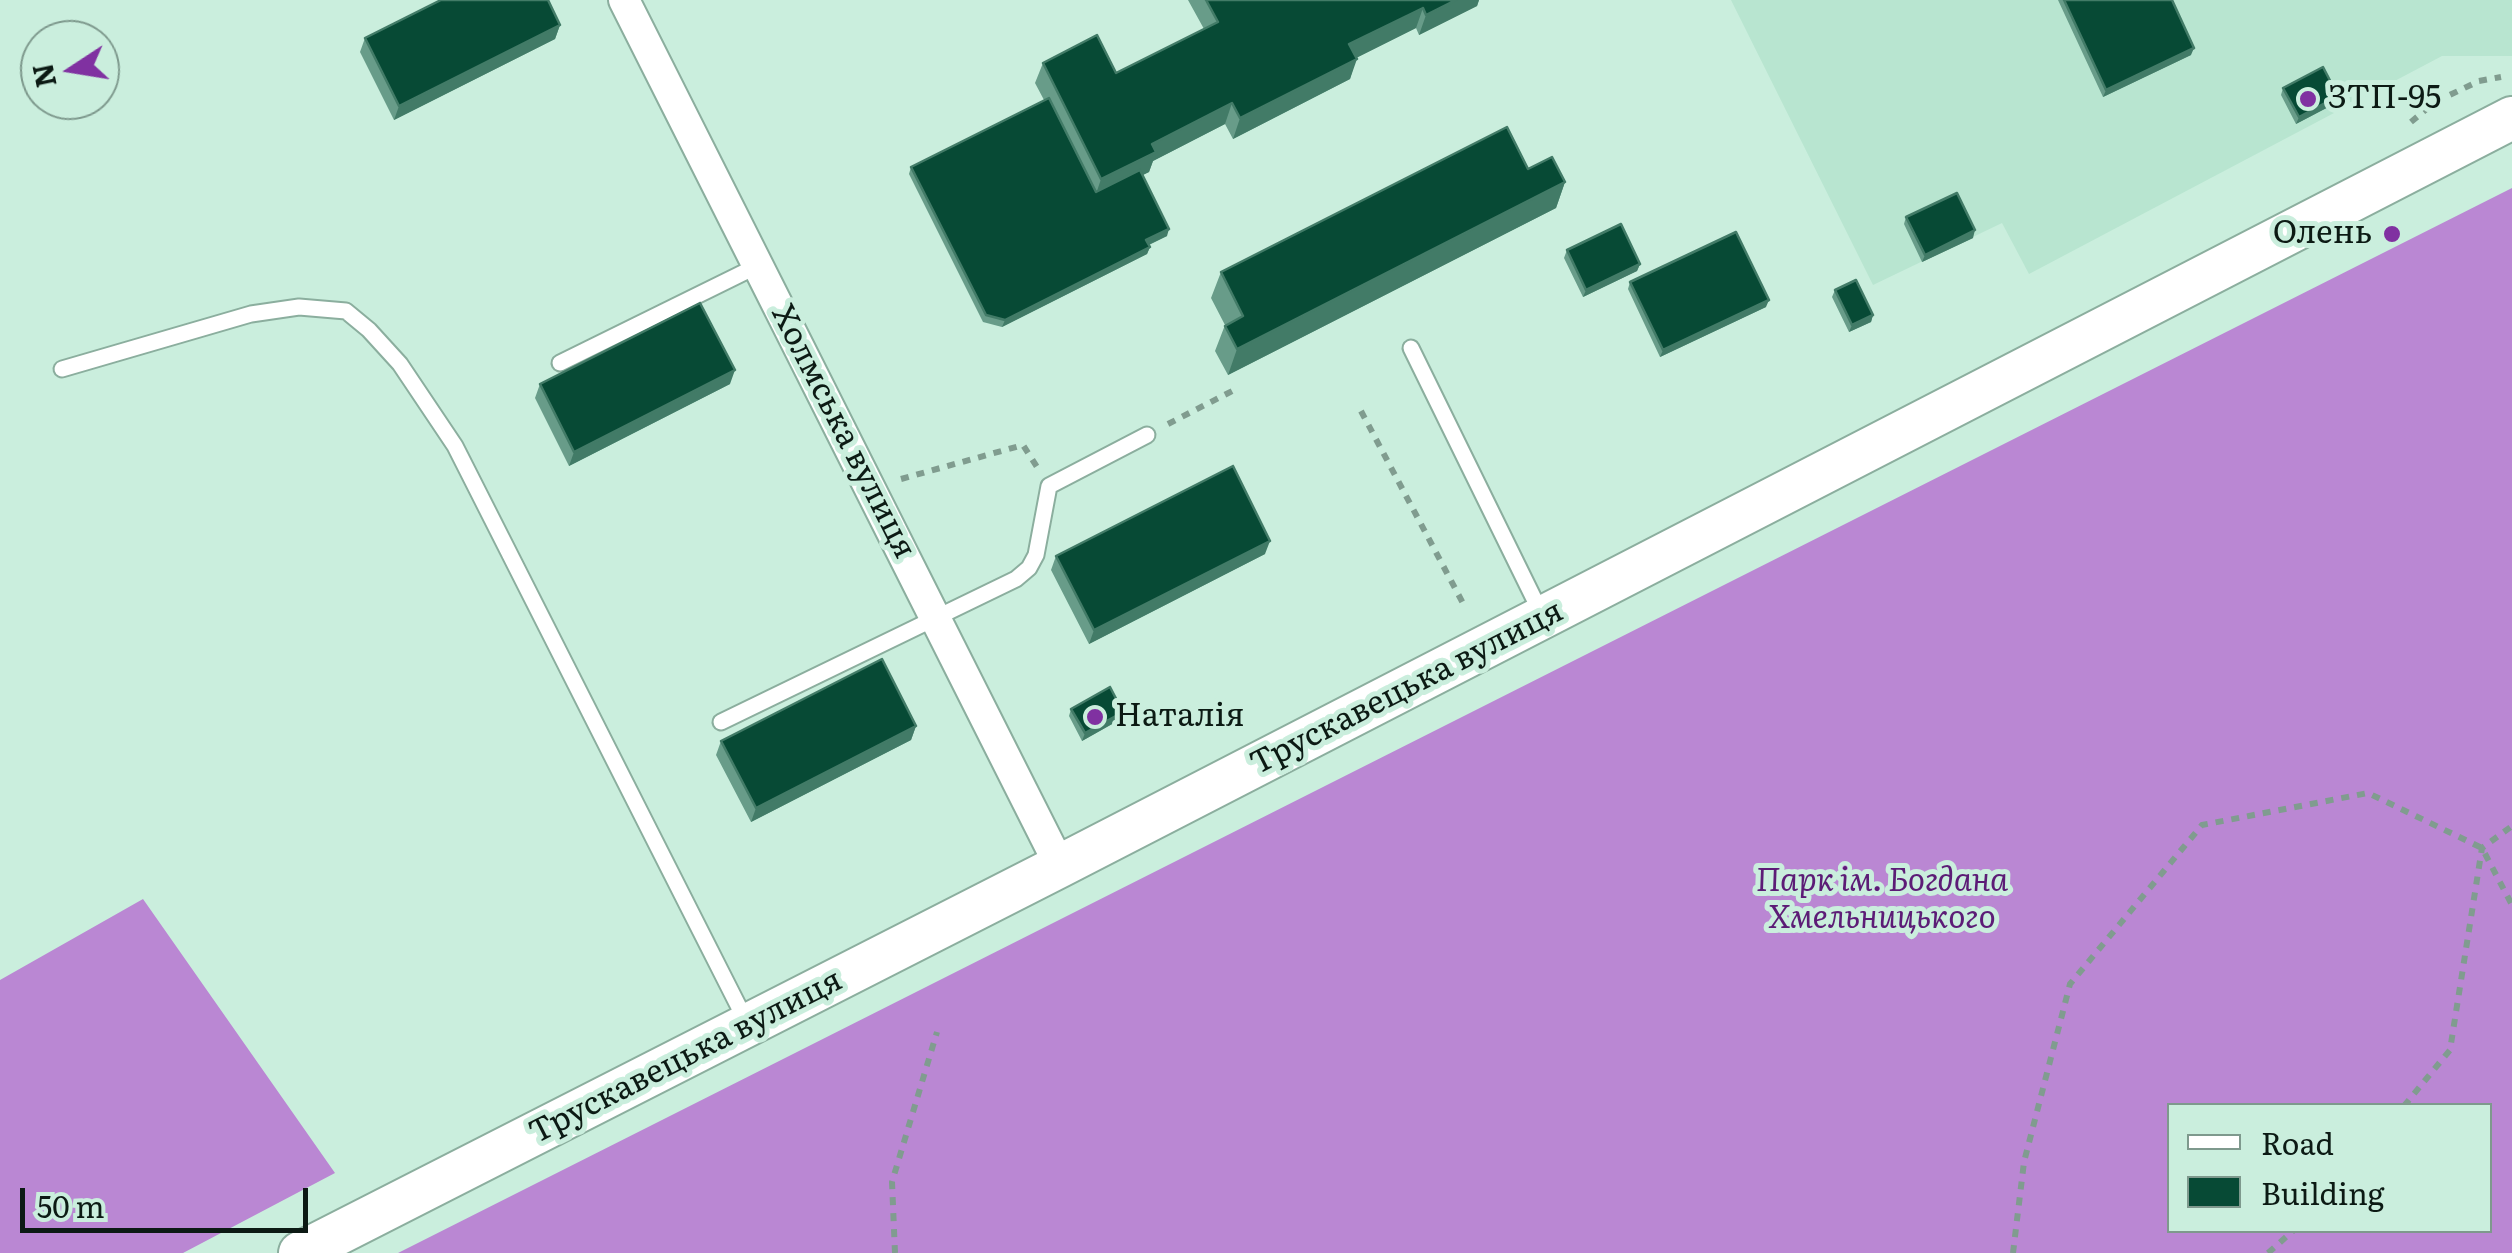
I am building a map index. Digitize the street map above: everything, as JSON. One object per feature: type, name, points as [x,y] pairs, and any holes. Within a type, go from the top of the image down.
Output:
[{"type":"main road","name":"Трускавецька вулиця","points":[[300,1253],[2512,118]]},
{"type":"street","name":"Холмська вулиця","points":[[624,0],[1060,866]]},
{"type":"lane","points":[[560,363],[758,264]]},
{"type":"lane","points":[[62,369],[251,314],[299,307],[346,312],[369,330],[400,364],[454,446],[748,1025]]},
{"type":"lane","points":[[1411,348],[1543,618]]},
{"type":"lane","points":[[721,722],[1016,579],[1036,556],[1049,486],[1146,435]]},
{"type":"path","points":[[1198,409],[1238,388]]},
{"type":"path","points":[[1361,411],[1465,607]]},
{"type":"path","points":[[871,488],[1023,445],[1049,486]]},
{"type":"path","points":[[2013,1253],[2024,1162],[2070,984],[2202,824],[2368,793],[2482,848],[2512,905]]},
{"type":"path","points":[[2406,1103],[2450,1050],[2482,848],[2512,826]]},
{"type":"path","points":[[894,1253],[892,1182],[937,1032]]},
{"type":"path","points":[[2268,1253],[2291,1233]]},
{"type":"shaded area","points":[[1731,0],[2512,0],[2512,56],[2442,56],[2029,274],[2002,223],[1873,285]]},
{"type":"green space","name":"Парк ім. Богдана Хмельницького","points":[[2512,188],[2512,1253],[398,1253]]},
{"type":"green space","points":[[143,899],[335,1173],[183,1253],[0,1253],[0,980]]},
{"type":"building","points":[[441,0],[548,0],[560,25],[399,106],[365,38]]},
{"type":"building","points":[[1206,0],[1456,0],[1426,15],[1423,8],[1349,44],[1357,59],[1240,118],[1232,103],[1152,144],[1156,152],[1101,179],[1043,63],[1097,35],[1116,73],[1218,22]]},
{"type":"building","points":[[2064,0],[2172,0],[2194,48],[2106,90]]},
{"type":"building","name":"ЗТП-95","points":[[2323,67],[2338,96],[2299,117],[2283,88]]},
{"type":"building","points":[[1049,98],[1096,192],[1140,170],[1169,229],[1146,240],[1150,247],[1005,320],[986,315],[911,167]]},
{"type":"building","points":[[1507,127],[1528,169],[1552,157],[1565,182],[1237,349],[1225,326],[1243,316],[1221,272]]},
{"type":"building","points":[[1957,193],[1975,230],[1925,255],[1906,217]]},
{"type":"building","points":[[1621,224],[1640,264],[1586,290],[1567,250]]},
{"type":"building","points":[[1736,232],[1769,300],[1663,350],[1630,282]]},
{"type":"building","points":[[1856,280],[1873,315],[1852,325],[1835,290]]},
{"type":"building","points":[[700,303],[735,370],[574,452],[540,384]]},
{"type":"building","points":[[1233,466],[1270,541],[1094,630],[1056,556]]},
{"type":"building","points":[[882,659],[916,726],[756,808],[721,741]]},
{"type":"building","name":"Наталія","points":[[1110,687],[1123,712],[1085,733],[1071,709]]},
{"type":"place","name":"ЗТП-95","points":[[2308,99]]},
{"type":"place","name":"Олень","points":[[2392,234]]},
{"type":"place","name":"Наталія","points":[[1095,717]]}]
